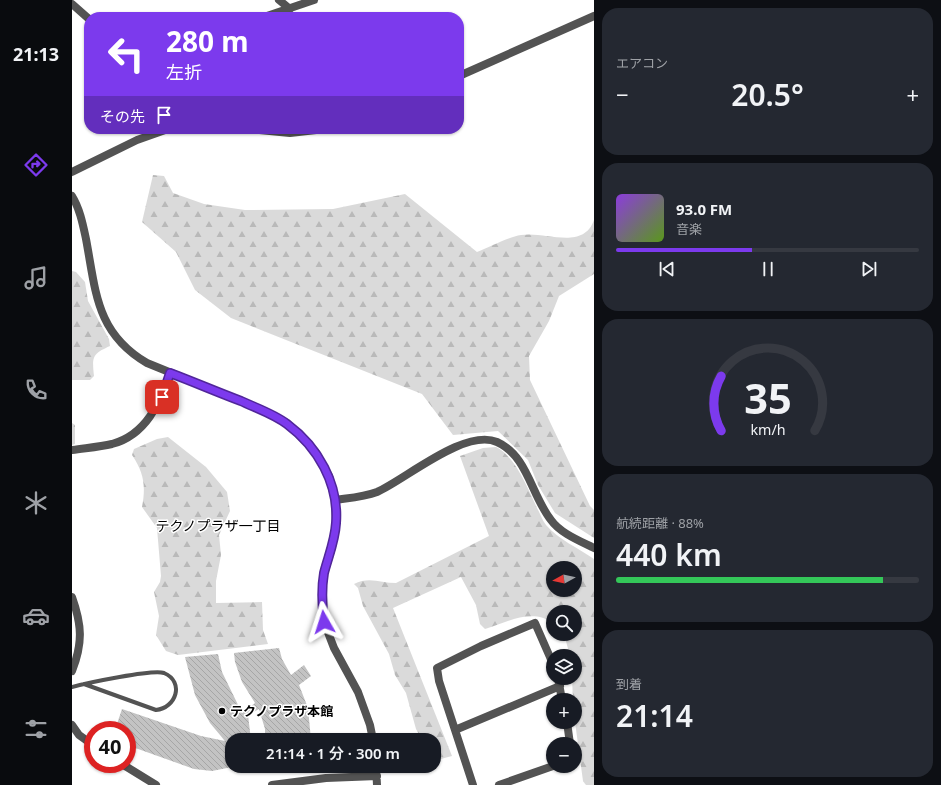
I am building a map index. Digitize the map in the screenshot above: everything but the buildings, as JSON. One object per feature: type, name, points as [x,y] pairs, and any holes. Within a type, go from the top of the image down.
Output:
[{"type":"street","points":[[279,0],[290,9]]},
{"type":"street","points":[[280,12],[314,0]]},
{"type":"street","points":[[72,4],[84,15]]},
{"type":"street","points":[[464,74],[594,16]]},
{"type":"street","points":[[72,172],[138,140],[154,134]]},
{"type":"street","points":[[74,202],[98,302],[104,320],[116,338],[133,355],[170,373],[260,409],[287,423],[315,451],[329,476],[335,500],[336,523],[332,546],[324,574],[322,597],[324,622],[334,648],[358,692],[372,733]]},
{"type":"street","points":[[72,450],[113,444],[134,434],[150,419],[162,397],[170,373]]},
{"type":"street","points":[[335,500],[358,497],[376,492],[456,447],[475,440],[492,440],[504,446],[518,458],[542,507],[552,522],[564,532],[594,548]]},
{"type":"street","points":[[72,597],[81,630],[78,656],[72,671]]},
{"type":"street","points":[[473,785],[439,681],[438,668],[535,623],[546,649]]},
{"type":"street","points":[[456,730],[553,685]]},
{"type":"street","points":[[72,725],[79,735],[84,739]]},
{"type":"street","points":[[499,785],[546,768]]},
{"type":"street","points":[[136,773],[156,785]]},
{"type":"street","points":[[377,773],[377,785]]},
{"type":"street","points":[[272,785],[326,778],[377,776]]},
{"type":"lane","points":[[72,687],[84,684],[158,672],[169,676],[176,686],[176,692],[172,703],[167,707],[156,710],[84,684]]},
{"type":"green space","points":[[153,175],[164,176],[173,193],[204,204],[245,210],[333,209],[405,194],[477,252],[521,235],[531,234],[563,238],[581,235],[589,229],[594,220],[594,274],[559,296],[549,321],[529,356],[530,380],[590,506],[594,510],[594,538],[555,513],[538,485],[528,460],[498,431],[453,435],[422,394],[231,318],[195,290],[176,252],[142,222]]},
{"type":"green space","points":[[72,271],[76,272],[85,282],[88,301],[109,339],[110,346],[100,351],[94,357],[94,376],[90,380],[72,380]]},
{"type":"green space","points":[[72,423],[75,425],[75,444],[72,445]]},
{"type":"green space","points":[[168,437],[206,467],[227,492],[230,511],[219,535],[221,555],[216,581],[216,603],[262,602],[263,630],[268,644],[178,655],[166,651],[156,635],[159,616],[154,592],[160,582],[161,576],[157,528],[142,507],[144,493],[143,480],[132,455],[134,449],[157,439]]},
{"type":"green space","points":[[496,447],[503,451],[515,465],[546,525],[562,539],[594,559],[594,785],[586,785],[583,781],[582,737],[577,737],[576,729],[582,729],[582,693],[573,693],[572,685],[582,685],[582,649],[568,649],[566,641],[582,641],[582,605],[546,605],[546,620],[528,616],[485,629],[480,624],[476,605],[461,577],[393,608],[452,756],[441,759],[441,733],[418,733],[406,693],[395,675],[389,654],[363,606],[358,588],[354,584],[365,580],[396,583],[489,536],[460,456],[483,448]]},
{"type":"place","name":"テクノプラザ本館","points":[[222,711]]},
{"type":"district","name":"テクノプラザ一丁目","points":[[218,525]]},
{"type":"route","points":[[162,397],[170,373],[260,409],[287,423],[315,451],[329,476],[335,500],[336,523],[332,546],[324,574],[322,597],[324,622]]}]
